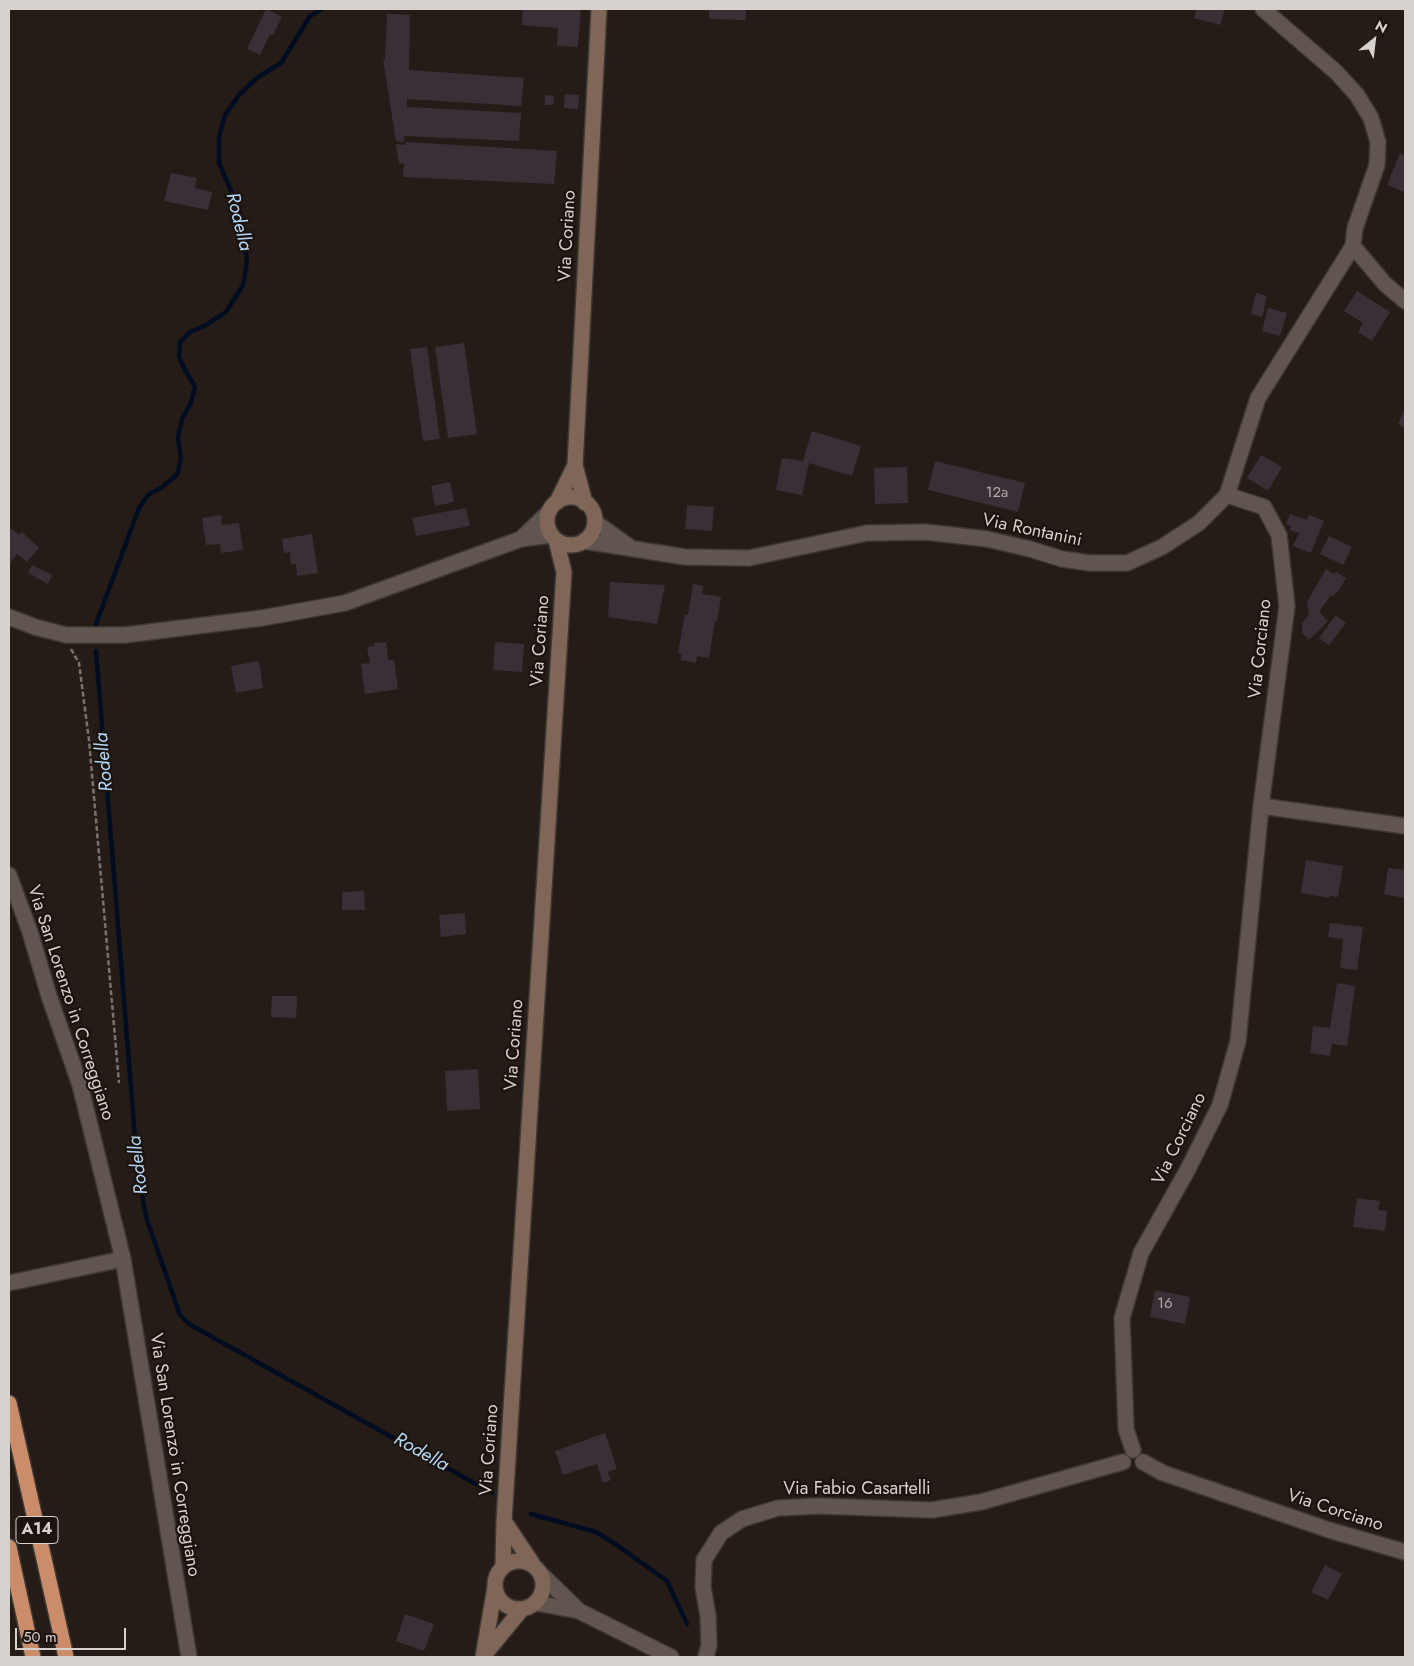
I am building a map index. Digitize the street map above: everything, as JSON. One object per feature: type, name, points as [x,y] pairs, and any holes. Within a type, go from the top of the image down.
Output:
[{"type":"highway","name":"A14","points":[[9,1403],[66,1657]]},
{"type":"highway","name":"A14","points":[[9,1547],[33,1657]]},
{"type":"main road","name":"Via Coriano","points":[[585,503],[575,466],[599,9]]},
{"type":"main road","name":"Via Coriano","points":[[553,508],[575,466]]},
{"type":"main road","points":[[571,498],[585,503],[594,515],[590,536],[581,543],[563,544],[554,538],[547,521],[553,508],[571,498]]},
{"type":"main road","name":"Via Coriano","points":[[502,1566],[564,572],[554,538]]},
{"type":"main road","name":"Via Coriano","points":[[564,572],[581,543]]},
{"type":"main road","name":"Via Coriano","points":[[504,1521],[537,1569]]},
{"type":"main road","points":[[516,1560],[537,1569],[544,1582],[544,1590],[483,1656],[498,1572],[502,1566],[516,1560]]},
{"type":"main road","points":[[495,1587],[501,1601],[507,1606],[529,1606]]},
{"type":"street","points":[[1263,9],[1336,72],[1357,94],[1371,118],[1378,142],[1377,165],[1355,228],[1353,246],[1386,284],[1405,301]]},
{"type":"street","name":"Via Rontanini","points":[[581,543],[685,557],[749,558],[867,533],[926,532],[987,539],[1062,560],[1090,563],[1126,563],[1162,547],[1199,523],[1228,495],[1258,398],[1353,246]]},
{"type":"street","name":"Via Corciano","points":[[1123,1462],[1125,1466],[1133,1470],[1140,1466],[1142,1462],[1141,1454],[1133,1450],[1126,1430],[1122,1318],[1141,1253],[1188,1169],[1220,1105],[1238,1041],[1261,806],[1287,606],[1279,536],[1264,507],[1228,495]]},
{"type":"street","points":[[522,539],[553,508]]},
{"type":"street","name":"Via Rontanini","points":[[594,522],[634,549]]},
{"type":"street","points":[[9,617],[35,627],[62,634],[125,635],[262,618],[345,603],[522,539],[554,538]]},
{"type":"street","points":[[1261,806],[1405,826]]},
{"type":"street","name":"Via San Lorenzo in Correggiano","points":[[9,875],[30,932],[80,1085],[123,1259],[189,1657]]},
{"type":"street","points":[[9,1283],[105,1261],[123,1259]]},
{"type":"street","points":[[1123,1462],[1125,1453],[1133,1450]]},
{"type":"street","name":"Via Fabio Casartelli","points":[[706,1657],[709,1645],[708,1616],[703,1587],[704,1560],[721,1533],[742,1520],[778,1508],[794,1507],[818,1506],[932,1510],[981,1502],[1123,1462]]},
{"type":"street","name":"Via Corciano","points":[[1142,1462],[1164,1473],[1329,1530],[1405,1552]]},
{"type":"street","name":"Via Coriano","points":[[537,1569],[579,1611],[671,1657]]},
{"type":"street","name":"Via Coriano","points":[[529,1606],[579,1611]]},
{"type":"path","points":[[62,634],[79,663],[90,740],[119,1083]]},
{"type":"building","points":[[266,9],[282,17],[273,35],[270,34],[260,55],[247,49]]},
{"type":"building","points":[[523,9],[581,9],[578,47],[557,46],[558,28],[522,25]]},
{"type":"building","points":[[709,9],[746,9],[746,20],[709,19]]},
{"type":"building","points":[[1197,9],[1225,9],[1220,25],[1194,18]]},
{"type":"building","points":[[387,14],[410,15],[409,70],[524,78],[521,106],[407,99],[407,107],[521,113],[519,141],[404,136],[404,142],[396,141],[383,59],[385,60]]},
{"type":"building","points":[[565,94],[579,95],[578,109],[564,108]]},
{"type":"building","points":[[545,95],[554,96],[553,105],[545,105]]},
{"type":"building","points":[[406,142],[557,151],[554,184],[403,177],[404,163],[399,164],[396,144],[405,145]]},
{"type":"building","points":[[1400,153],[1405,156],[1405,192],[1387,185]]},
{"type":"building","points":[[171,173],[197,178],[195,188],[212,192],[208,210],[164,201]]},
{"type":"building","points":[[1357,291],[1390,312],[1372,341],[1358,332],[1363,323],[1344,311]]},
{"type":"building","points":[[1256,293],[1267,296],[1262,317],[1251,314]]},
{"type":"building","points":[[1268,308],[1287,313],[1280,336],[1262,331]]},
{"type":"building","points":[[464,343],[477,434],[448,438],[435,347]]},
{"type":"building","points":[[427,347],[440,439],[423,441],[410,349]]},
{"type":"building","points":[[1405,409],[1405,428],[1398,424]]},
{"type":"building","points":[[812,431],[861,446],[852,476],[809,463],[802,495],[776,490],[782,458],[803,461]]},
{"type":"building","points":[[1261,455],[1282,467],[1268,491],[1247,478]]},
{"type":"building","points":[[935,461],[1025,483],[1018,512],[928,490]]},
{"type":"building","points":[[907,467],[908,503],[875,504],[874,468]]},
{"type":"building","points":[[450,482],[454,502],[435,506],[431,486]]},
{"type":"building","points":[[687,505],[714,507],[712,531],[685,529]]},
{"type":"building","points":[[466,508],[470,526],[416,536],[412,518]]},
{"type":"building","points":[[1290,514],[1307,520],[1309,515],[1324,521],[1311,553],[1293,546],[1299,533],[1290,530],[1291,526],[1286,524]]},
{"type":"building","points":[[221,515],[222,525],[239,523],[243,550],[221,553],[220,544],[206,545],[202,518]]},
{"type":"building","points":[[11,528],[19,535],[22,532],[39,548],[27,562],[17,554],[9,564],[9,531]]},
{"type":"building","points":[[312,534],[318,573],[297,576],[296,564],[291,565],[290,552],[284,553],[282,539]]},
{"type":"building","points":[[1329,536],[1352,547],[1343,565],[1320,554]]},
{"type":"building","points":[[32,565],[52,575],[48,584],[28,573]]},
{"type":"building","points":[[1326,569],[1346,578],[1338,592],[1333,596],[1331,595],[1319,612],[1328,621],[1309,640],[1302,633],[1302,623],[1309,615],[1307,602]]},
{"type":"building","points":[[610,582],[665,585],[657,624],[608,617]]},
{"type":"building","points":[[693,584],[703,586],[702,594],[721,597],[709,658],[697,656],[696,663],[680,660],[682,654],[678,653],[685,614],[688,615]]},
{"type":"building","points":[[1336,615],[1346,623],[1329,645],[1319,638]]},
{"type":"building","points":[[386,642],[388,660],[394,660],[398,689],[365,694],[361,664],[370,663],[367,647],[375,646],[374,643]]},
{"type":"building","points":[[495,642],[524,644],[522,672],[493,670]]},
{"type":"building","points":[[259,661],[263,688],[236,693],[231,666]]},
{"type":"building","points":[[1306,860],[1343,866],[1338,897],[1330,896],[1329,898],[1301,893]]},
{"type":"building","points":[[1388,868],[1405,870],[1405,898],[1384,894]]},
{"type":"building","points":[[364,891],[365,910],[342,910],[342,892]]},
{"type":"building","points":[[465,913],[466,934],[441,937],[439,915]]},
{"type":"building","points":[[1330,923],[1363,927],[1357,970],[1340,968],[1343,939],[1328,937]]},
{"type":"building","points":[[1337,983],[1355,986],[1347,1046],[1332,1044],[1330,1056],[1310,1053],[1313,1026],[1330,1028]]},
{"type":"building","points":[[272,996],[297,996],[296,1018],[271,1017]]},
{"type":"building","points":[[478,1069],[480,1109],[447,1111],[445,1071]]},
{"type":"building","points":[[1357,1198],[1380,1201],[1378,1210],[1387,1211],[1385,1231],[1353,1227]]},
{"type":"building","points":[[1155,1290],[1190,1297],[1185,1324],[1150,1317]]},
{"type":"building","points":[[605,1433],[617,1469],[608,1472],[611,1480],[603,1483],[597,1464],[563,1475],[555,1451]]},
{"type":"building","points":[[1325,1565],[1342,1574],[1328,1600],[1311,1592]]},
{"type":"building","points":[[405,1614],[434,1624],[424,1651],[396,1641]]},
{"type":"waterway","name":"Rodella","points":[[96,624],[139,508],[148,495],[177,475],[181,458],[178,438],[182,419],[191,403],[195,387],[179,357],[180,342],[190,332],[206,325],[226,312],[243,285],[247,261],[239,209],[219,163],[219,137],[225,115],[239,95],[258,77],[281,63],[310,16],[322,9]]},
{"type":"waterway","name":"Rodella","points":[[96,651],[137,1163],[146,1217],[180,1315],[189,1324],[492,1493]]},
{"type":"waterway","name":"Rodella","points":[[531,1514],[596,1532],[617,1545],[667,1581],[687,1624]]}]
